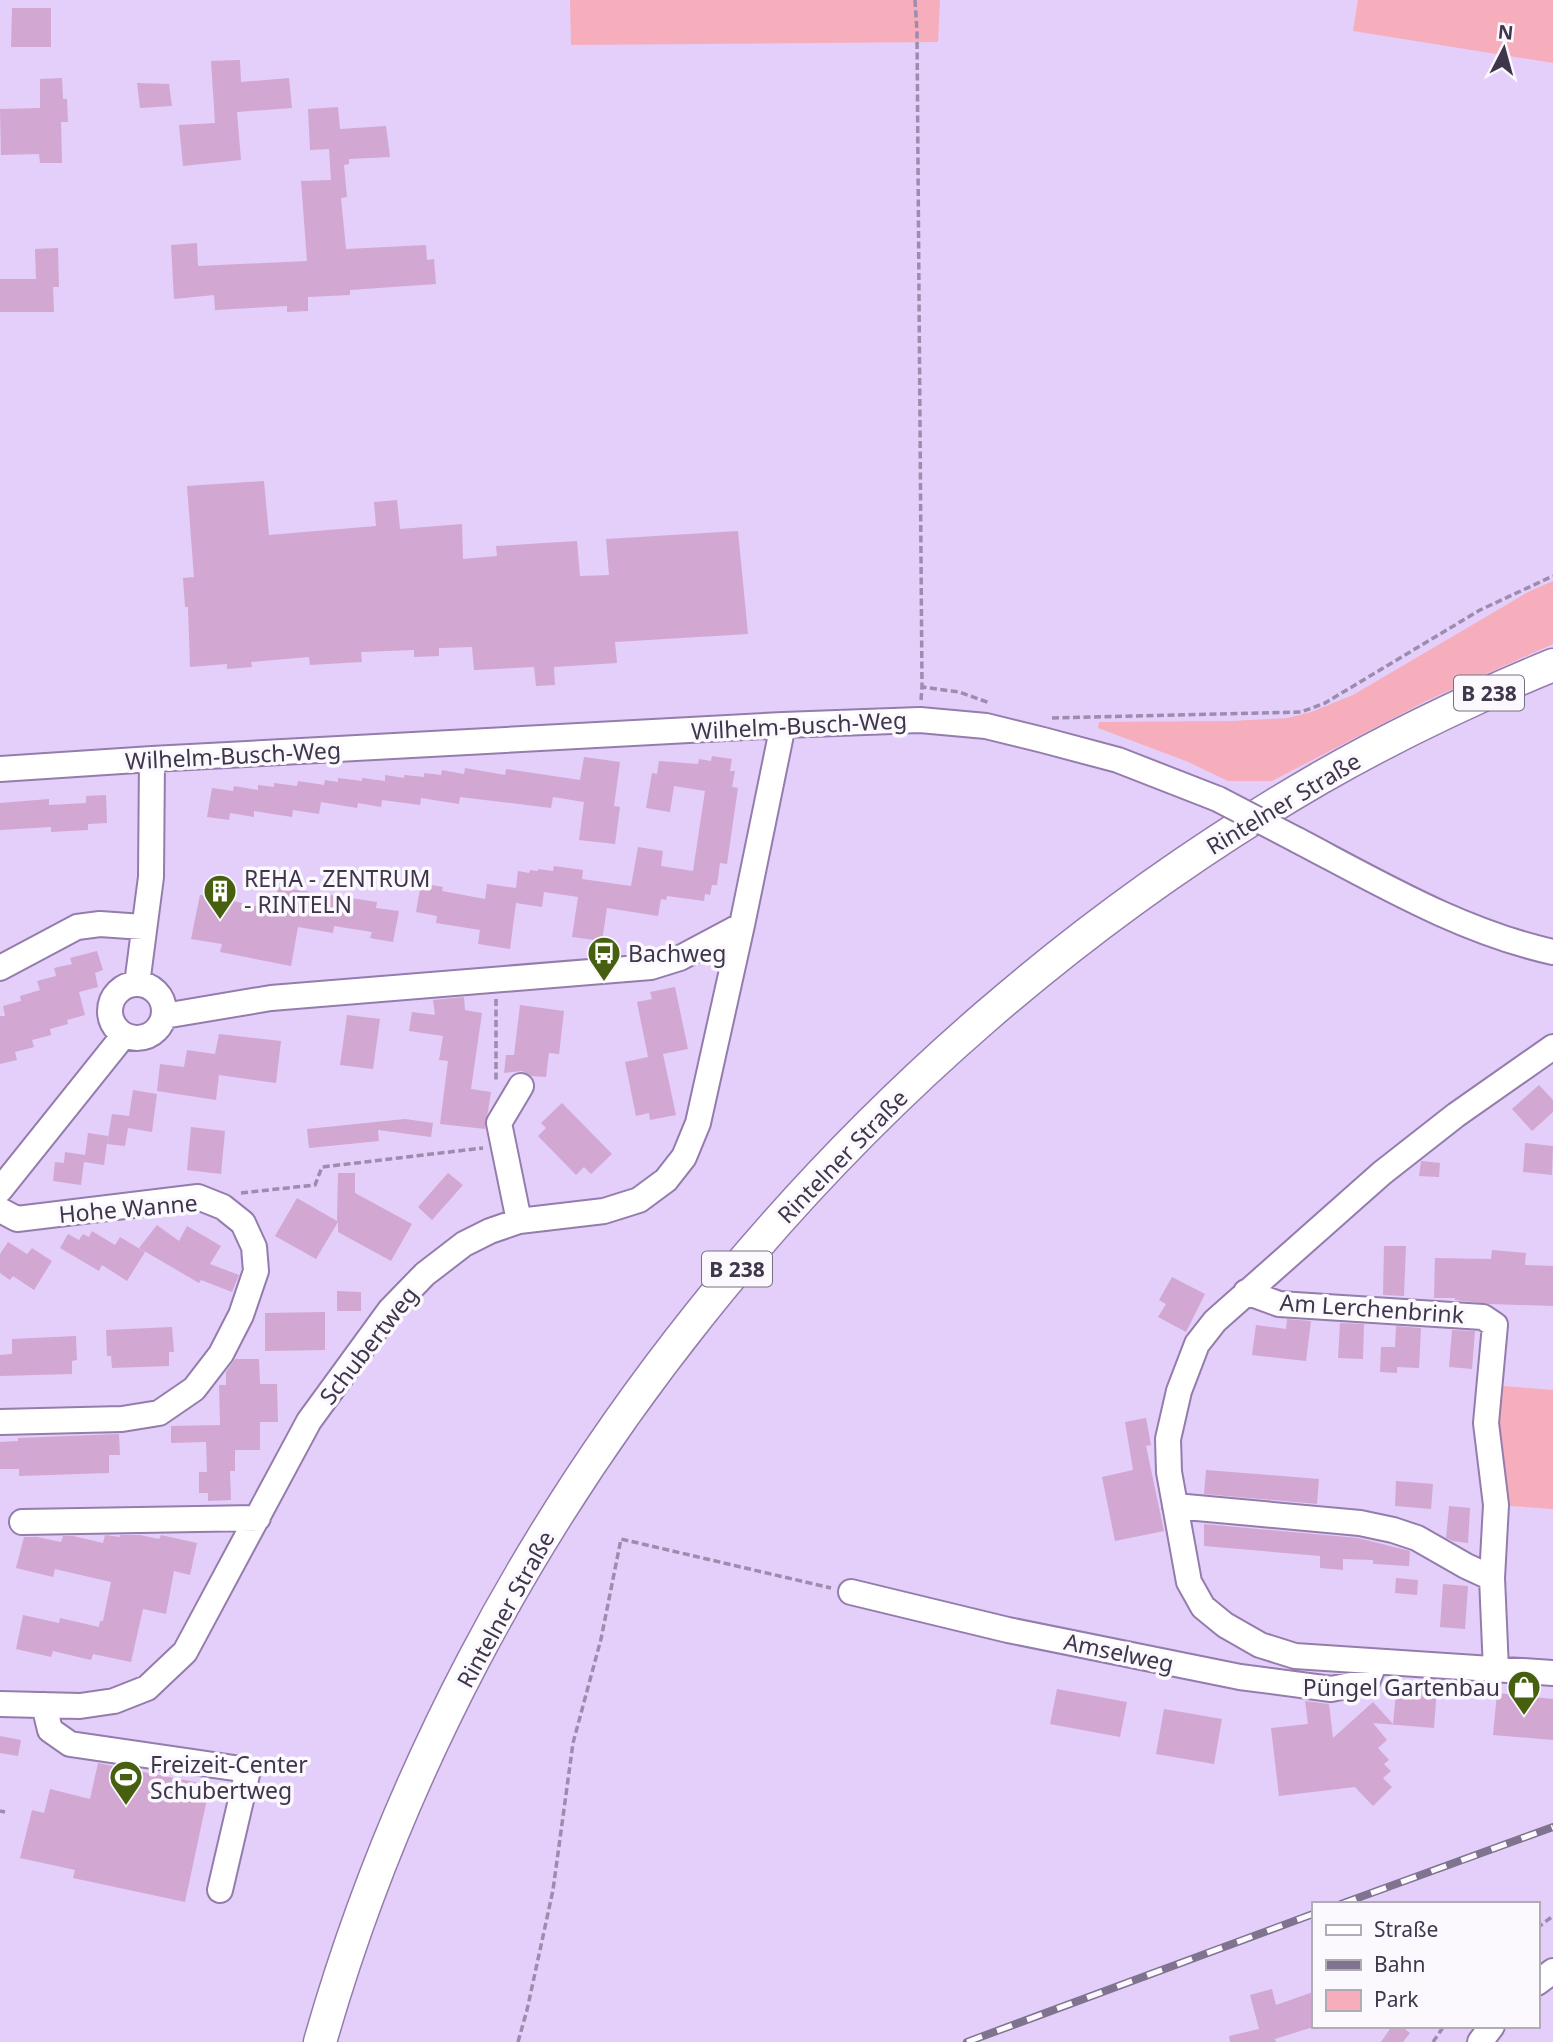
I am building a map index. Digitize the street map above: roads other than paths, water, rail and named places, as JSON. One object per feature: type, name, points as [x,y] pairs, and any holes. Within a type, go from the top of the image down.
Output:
[{"type":"main road","name":"Rintelner Straße","points":[[320,2042],[373,1881],[466,1675],[579,1480],[641,1391],[762,1239],[833,1161],[973,1026],[1053,960],[1139,895],[1236,829],[1319,778],[1425,722],[1553,665]]},
{"type":"street","name":"Wilhelm-Busch-Weg","points":[[0,769],[783,725],[919,720],[986,726],[1118,760],[1218,799],[1428,908],[1528,947],[1553,952]]},
{"type":"street","points":[[164,1016],[271,998],[651,967],[680,958],[743,925],[783,725]]},
{"type":"street","points":[[137,984],[151,877],[152,759]]},
{"type":"street","points":[[0,968],[77,927],[100,924],[143,927]]},
{"type":"street","name":"Schubertweg","points":[[0,1704],[80,1706],[114,1701],[147,1688],[186,1652],[309,1422],[390,1310],[425,1274],[464,1244],[519,1221],[604,1211],[639,1200],[666,1180],[684,1157],[698,1123],[743,925]]},
{"type":"street","points":[[137,984],[151,988],[159,996],[164,1007],[164,1016],[160,1026],[146,1037],[124,1035],[114,1025],[110,1013],[112,1000],[120,990],[137,984]]},
{"type":"street","points":[[0,1190],[124,1035]]},
{"type":"street","name":"Am Lerchenbrink","points":[[1553,1047],[1456,1115],[1382,1173],[1215,1321],[1197,1344],[1179,1391],[1168,1438],[1169,1472],[1189,1582],[1203,1607],[1225,1625],[1260,1645],[1295,1656],[1553,1673]]},
{"type":"street","points":[[508,1084],[499,1123],[519,1221]]},
{"type":"street","name":"Hohe Wanne","points":[[0,1210],[17,1219],[198,1197],[223,1207],[243,1223],[254,1247],[256,1271],[241,1315],[221,1354],[194,1389],[159,1413],[122,1419],[0,1422]]},
{"type":"street","name":"Am Lerchenbrink","points":[[1246,1292],[1279,1304],[1483,1317],[1495,1325],[1486,1423],[1496,1505],[1492,1578],[1496,1670]]},
{"type":"street","points":[[1175,1506],[1360,1523],[1393,1530],[1417,1538],[1492,1578]]},
{"type":"street","points":[[22,1522],[258,1518]]},
{"type":"street","name":"Amselweg","points":[[851,1592],[1008,1630],[1253,1679],[1331,1689],[1367,1682],[1375,1662]]},
{"type":"street","points":[[44,1705],[50,1730],[70,1744],[248,1770],[220,1890]]},
{"type":"railway","points":[[1347,1902],[1553,1827]]},
{"type":"railway","points":[[967,2042],[1312,1914]]},
{"type":"place","name":"REHA - ZENTRUM - RINTELN","points":[[220,921]]},
{"type":"place","name":"Bachweg","points":[[604,983]]},
{"type":"place","name":"Püngel Gartenbau","points":[[1524,1717]]},
{"type":"place","name":"Freizeit-Center Schubertweg","points":[[126,1807]]}]
